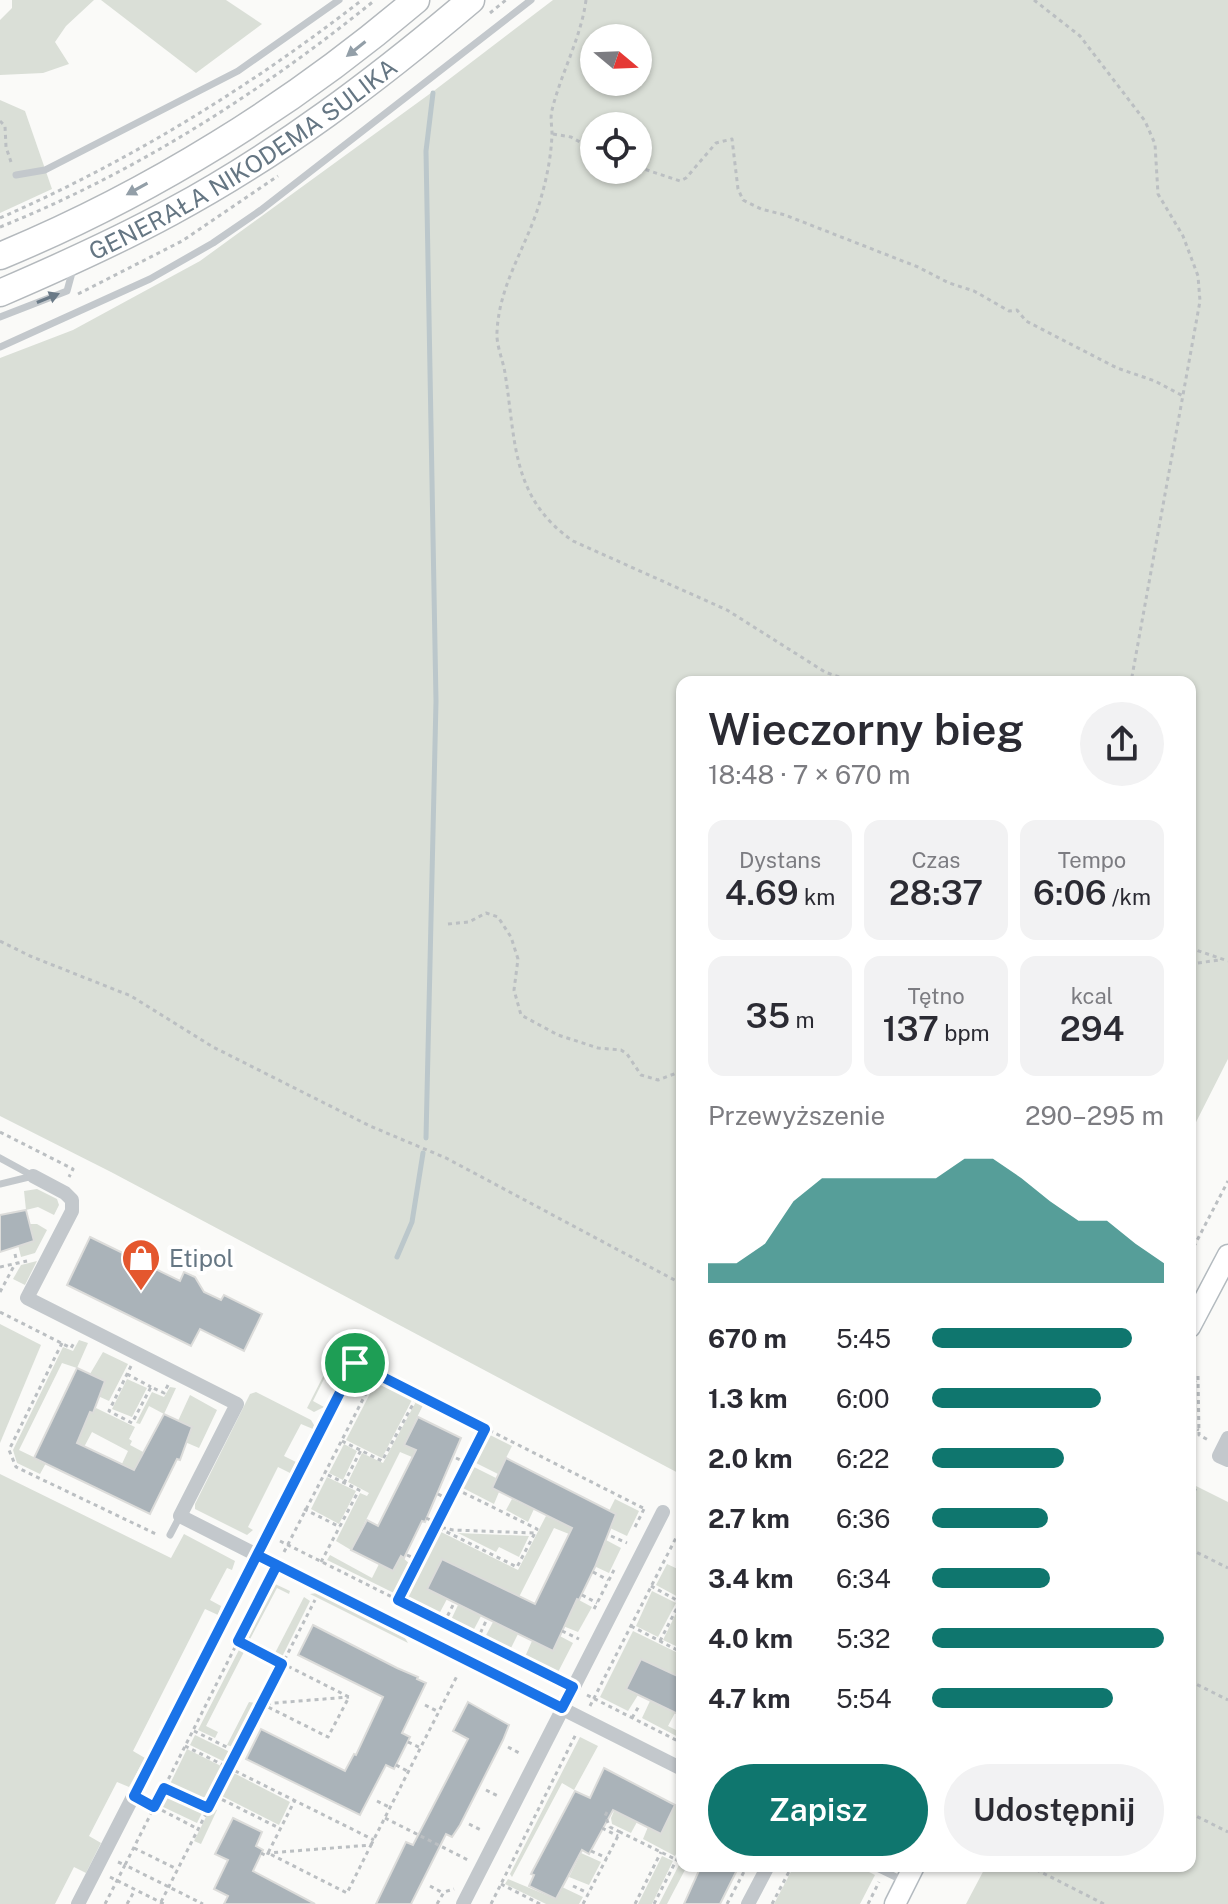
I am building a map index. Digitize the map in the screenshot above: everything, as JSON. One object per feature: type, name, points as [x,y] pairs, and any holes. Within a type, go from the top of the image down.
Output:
[{"type":"highway","name":"GENERAŁA NIKODEMA SULIKA","points":[[0,256],[122,198],[212,147],[294,95],[416,0]]},
{"type":"highway","name":"GENERAŁA NIKODEMA SULIKA","points":[[0,293],[75,261],[173,211],[270,153],[362,88],[471,0]]},
{"type":"street","points":[[33,1176],[62,1191],[72,1200],[72,1211],[27,1298],[237,1404],[180,1516],[676,1766]]},
{"type":"street","points":[[1196,1317],[1225,1266]]},
{"type":"street","points":[[78,1904],[356,1361]]},
{"type":"street","points":[[1221,1440],[1219,1456],[1228,1460]]},
{"type":"street","points":[[463,1904],[661,1515]]},
{"type":"street","points":[[748,1904],[765,1872]]},
{"type":"street","points":[[895,1904],[910,1874]]},
{"type":"lane","points":[[16,175],[45,170],[238,71],[339,0]]},
{"type":"lane","points":[[0,347],[150,279],[213,243],[261,210],[531,0]]},
{"type":"lane","points":[[0,317],[67,291],[75,261]]},
{"type":"lane","points":[[0,1158],[33,1176]]},
{"type":"lane","points":[[0,1184],[33,1176]]},
{"type":"lane","points":[[170,1535],[180,1516]]},
{"type":"path","points":[[0,218],[107,166],[208,108],[269,70],[362,0]]},
{"type":"path","points":[[0,227],[113,173],[216,114],[311,50],[375,0]]},
{"type":"path","points":[[586,0],[584,17],[551,113],[547,178],[536,214],[505,285],[497,334],[525,485],[536,506],[555,529],[573,541],[727,610],[836,676]]},
{"type":"path","points":[[1034,0],[1080,36],[1145,121],[1155,144],[1158,194],[1183,236],[1198,276],[1200,301],[1132,676]]},
{"type":"path","points":[[0,121],[5,126],[6,147],[16,175]]},
{"type":"path","points":[[552,134],[580,142]]},
{"type":"path","points":[[652,172],[680,181],[716,143],[732,139],[738,189],[743,200],[918,267],[949,283],[974,291],[1009,311],[1017,310],[1026,321],[1095,357],[1183,396]]},
{"type":"path","points":[[0,143],[6,147]]},
{"type":"path","points":[[448,924],[469,922],[486,913],[498,917],[511,937],[518,959],[514,990],[521,1015],[558,1035],[598,1048],[621,1050],[641,1075],[658,1080],[676,1073]]},
{"type":"path","points":[[0,941],[131,996],[213,1047],[370,1126],[446,1158],[676,1281]]},
{"type":"path","points":[[1196,950],[1228,961]]},
{"type":"path","points":[[1196,963],[1220,960]]},
{"type":"path","points":[[0,1132],[73,1169],[62,1191]]},
{"type":"path","points":[[1196,1242],[1228,1181]]},
{"type":"path","points":[[0,1292],[16,1263],[15,1254]]},
{"type":"path","points":[[0,1267],[35,1259]]},
{"type":"path","points":[[0,1312],[71,1348],[78,1335]]},
{"type":"path","points":[[62,1343],[9,1450],[16,1467],[158,1535]]},
{"type":"path","points":[[356,1361],[376,1374],[661,1515]]},
{"type":"path","points":[[151,1387],[132,1423],[109,1411],[127,1374],[164,1393],[169,1382],[177,1386]]},
{"type":"path","points":[[105,1904],[376,1374]]},
{"type":"path","points":[[1196,1380],[1198,1376],[1199,1435],[1221,1440]]},
{"type":"path","points":[[341,1440],[382,1461],[418,1395]]},
{"type":"path","points":[[103,1406],[110,1408]]},
{"type":"path","points":[[398,1600],[485,1429]]},
{"type":"path","points":[[344,1483],[361,1450]]},
{"type":"path","points":[[456,1458],[467,1463]]},
{"type":"path","points":[[321,1562],[359,1490],[324,1473]]},
{"type":"path","points":[[44,1480],[47,1474]]},
{"type":"path","points":[[426,1518],[517,1567],[537,1529],[455,1488]]},
{"type":"path","points":[[83,1499],[86,1492]]},
{"type":"path","points":[[438,1494],[449,1500]]},
{"type":"path","points":[[499,1510],[502,1504]]},
{"type":"path","points":[[306,1510],[340,1527]]},
{"type":"path","points":[[534,1527],[537,1521]]},
{"type":"path","points":[[436,1524],[453,1530],[534,1533]]},
{"type":"path","points":[[268,1535],[676,1740]]},
{"type":"path","points":[[611,1536],[627,1543]]},
{"type":"path","points":[[493,1904],[676,1538]]},
{"type":"path","points":[[1196,1552],[1228,1568]]},
{"type":"path","points":[[407,1555],[418,1560]]},
{"type":"path","points":[[593,1572],[608,1580]]},
{"type":"path","points":[[651,1586],[676,1599]]},
{"type":"path","points":[[582,1595],[597,1603]]},
{"type":"path","points":[[96,1869],[160,1903],[315,1600]]},
{"type":"path","points":[[444,1623],[453,1605]]},
{"type":"path","points":[[660,1641],[676,1611]]},
{"type":"path","points":[[477,1640],[487,1619]]},
{"type":"path","points":[[631,1626],[676,1649]]},
{"type":"path","points":[[562,1631],[579,1639]]},
{"type":"path","points":[[238,1641],[347,1696]]},
{"type":"path","points":[[310,1678],[314,1672]]},
{"type":"path","points":[[268,1853],[347,1893],[459,1673]]},
{"type":"path","points":[[1196,1684],[1228,1700]]},
{"type":"path","points":[[262,1704],[328,1737],[349,1690]]},
{"type":"path","points":[[262,1704],[347,1696]]},
{"type":"path","points":[[425,1705],[439,1712]]},
{"type":"path","points":[[632,1718],[639,1706]]},
{"type":"path","points":[[193,1731],[237,1752]]},
{"type":"path","points":[[408,1742],[421,1748]]},
{"type":"path","points":[[185,1746],[373,1843]]},
{"type":"path","points":[[508,1747],[521,1754]]},
{"type":"path","points":[[396,1765],[409,1772]]},
{"type":"path","points":[[257,1782],[261,1775]]},
{"type":"path","points":[[164,1788],[208,1808]]},
{"type":"path","points":[[486,1790],[500,1797]]},
{"type":"path","points":[[268,1853],[297,1794]]},
{"type":"path","points":[[134,1796],[198,1829]]},
{"type":"path","points":[[215,1796],[280,1829]]},
{"type":"path","points":[[377,1801],[391,1808]]},
{"type":"path","points":[[607,1812],[605,1816],[610,1827],[619,1834]]},
{"type":"path","points":[[1196,1816],[1228,1832]]},
{"type":"path","points":[[385,1818],[468,1860]]},
{"type":"path","points":[[469,1824],[483,1831]]},
{"type":"path","points":[[602,1828],[636,1839],[676,1860]]},
{"type":"path","points":[[636,1839],[639,1833]]},
{"type":"path","points":[[583,1904],[619,1834]]},
{"type":"path","points":[[261,1853],[267,1856],[268,1853],[373,1843]]},
{"type":"path","points":[[134,1847],[177,1869]]},
{"type":"path","points":[[591,1851],[607,1858]]},
{"type":"path","points":[[635,1904],[661,1852]]},
{"type":"path","points":[[103,1855],[203,1904]]},
{"type":"path","points":[[654,1904],[676,1862]]},
{"type":"path","points":[[727,1904],[744,1872]]},
{"type":"path","points":[[772,1904],[789,1872]]},
{"type":"path","points":[[1041,1872],[1104,1904]]},
{"type":"path","points":[[868,1904],[881,1878]]},
{"type":"path","points":[[501,1884],[540,1904]]},
{"type":"path","points":[[430,1886],[443,1893]]},
{"type":"path","points":[[573,1886],[588,1893]]},
{"type":"path","points":[[127,1904],[135,1889]]},
{"type":"shaded area","points":[[12,0],[94,0],[66,26],[55,42],[69,64],[43,73],[0,75],[0,20],[12,8]]},
{"type":"shaded area","points":[[101,0],[226,0],[262,24],[196,73]]},
{"type":"shaded area","points":[[553,0],[1228,0],[1228,1059],[1196,1122],[1196,676],[676,676],[676,1472],[0,1116],[0,358],[73,330],[200,261]]},
{"type":"shaded area","points":[[0,100],[25,111],[52,189],[0,213]]},
{"type":"shaded area","points":[[37,1189],[57,1199],[59,1205],[54,1215],[38,1207],[26,1210],[24,1191]]},
{"type":"shaded area","points":[[30,1224],[47,1230],[35,1253],[21,1257],[18,1245],[34,1241]]},
{"type":"shaded area","points":[[37,1261],[25,1285],[13,1279],[21,1265]]},
{"type":"shaded area","points":[[0,1324],[41,1345],[0,1443]]},
{"type":"shaded area","points":[[79,1340],[88,1343],[77,1368],[62,1363],[19,1450],[46,1463],[40,1474],[17,1463],[13,1450],[63,1347],[73,1351]]},
{"type":"shaded area","points":[[338,1347],[352,1354],[344,1369],[332,1363],[313,1401],[324,1407],[314,1412],[307,1408]]},
{"type":"shaded area","points":[[103,1352],[128,1364],[109,1401],[98,1396],[105,1381],[90,1374]]},
{"type":"shaded area","points":[[378,1378],[414,1396],[382,1458],[346,1440]]},
{"type":"shaded area","points":[[127,1379],[147,1388],[132,1417],[112,1409]]},
{"type":"shaded area","points":[[170,1387],[176,1388],[164,1414],[149,1406],[140,1424],[136,1423],[152,1392],[164,1397]]},
{"type":"shaded area","points":[[256,1392],[311,1420],[314,1425],[313,1429],[301,1424],[284,1456],[296,1462],[290,1473],[278,1467],[248,1527],[253,1530],[247,1535],[195,1509],[195,1504],[250,1394]]},
{"type":"shaded area","points":[[190,1395],[217,1410],[199,1448],[185,1442],[192,1427],[178,1421]]},
{"type":"shaded area","points":[[418,1398],[425,1401],[404,1444],[416,1451],[412,1457],[400,1452],[351,1550],[336,1541],[360,1493],[367,1496],[369,1493],[348,1482],[362,1453],[383,1463]]},
{"type":"shaded area","points":[[96,1408],[135,1427],[129,1439],[132,1441],[130,1445],[145,1453],[134,1472],[121,1466],[128,1451],[92,1432],[83,1449],[75,1445],[90,1412],[93,1413]]},
{"type":"shaded area","points":[[486,1433],[512,1446],[498,1474],[472,1461]]},
{"type":"shaded area","points":[[344,1444],[357,1451],[343,1480],[329,1473]]},
{"type":"shaded area","points":[[470,1465],[496,1478],[492,1488],[499,1492],[494,1504],[459,1486]]},
{"type":"shaded area","points":[[0,1474],[171,1558],[184,1534],[235,1561],[232,1570],[227,1568],[210,1600],[221,1606],[218,1615],[205,1609],[133,1751],[145,1758],[129,1787],[117,1782],[89,1836],[101,1843],[86,1873],[74,1867],[55,1904],[0,1904]]},
{"type":"shaded area","points":[[327,1477],[356,1491],[339,1524],[311,1509]]},
{"type":"shaded area","points":[[1196,1486],[1228,1502],[1228,1904],[966,1904],[983,1872],[1196,1872]]},
{"type":"shaded area","points":[[512,1499],[534,1509],[528,1522],[506,1510]]},
{"type":"shaded area","points":[[615,1499],[639,1511],[627,1536],[610,1528],[616,1514],[609,1511]]},
{"type":"shaded area","points":[[546,1516],[572,1528],[569,1534],[554,1528],[519,1597],[447,1599],[438,1616],[402,1598],[437,1530],[518,1570]]},
{"type":"shaded area","points":[[458,1533],[529,1536],[519,1557],[499,1547],[496,1552]]},
{"type":"shaded area","points":[[606,1540],[621,1548],[609,1573],[594,1566]]},
{"type":"shaded area","points":[[330,1555],[372,1578],[379,1564],[393,1571],[401,1556],[412,1566],[398,1595],[327,1560]]},
{"type":"shaded area","points":[[667,1564],[676,1568],[676,1596],[656,1585]]},
{"type":"shaded area","points":[[273,1583],[290,1591],[289,1594],[277,1588],[248,1643],[244,1640]]},
{"type":"shaded area","points":[[652,1591],[676,1603],[658,1637],[636,1626]]},
{"type":"shaded area","points":[[317,1593],[405,1638],[408,1643],[310,1594]]},
{"type":"shaded area","points":[[304,1597],[310,1601],[281,1659],[274,1655]]},
{"type":"shaded area","points":[[577,1599],[592,1607],[578,1632],[563,1626]]},
{"type":"shaded area","points":[[458,1605],[481,1616],[472,1633],[450,1622]]},
{"type":"shaded area","points":[[676,1613],[676,1646],[663,1640]]},
{"type":"shaded area","points":[[493,1622],[518,1634],[509,1652],[484,1639]]},
{"type":"shaded area","points":[[633,1631],[676,1652],[676,1675],[641,1659],[627,1689],[638,1695],[628,1711],[600,1697]]},
{"type":"shaded area","points":[[556,1634],[573,1643],[556,1676],[524,1659],[532,1641],[549,1649]]},
{"type":"shaded area","points":[[241,1646],[246,1648],[206,1726],[218,1732],[215,1738],[198,1730]]},
{"type":"shaded area","points":[[262,1690],[265,1691],[236,1748],[227,1745],[249,1702],[255,1703]]},
{"type":"shaded area","points":[[650,1701],[675,1713],[668,1726],[676,1730],[676,1736],[642,1718]]},
{"type":"shaded area","points":[[195,1735],[232,1753],[227,1763],[190,1745]]},
{"type":"shaded area","points":[[580,1737],[598,1746],[574,1790],[562,1783],[512,1877],[510,1874]]},
{"type":"shaded area","points":[[187,1749],[225,1768],[206,1804],[169,1786]]},
{"type":"shaded area","points":[[230,1771],[290,1802],[279,1825],[218,1794]]},
{"type":"shaded area","points":[[166,1791],[204,1809],[197,1823],[159,1805]]},
{"type":"shaded area","points":[[675,1805],[675,1856],[643,1839],[648,1827],[661,1833]]},
{"type":"shaded area","points":[[211,1807],[217,1810],[201,1844],[194,1841]]},
{"type":"shaded area","points":[[614,1811],[637,1822],[631,1833],[612,1824]]},
{"type":"shaded area","points":[[581,1853],[601,1862],[589,1885],[569,1877]]},
{"type":"shaded area","points":[[662,1856],[673,1861],[652,1904],[638,1904]]},
{"type":"shaded area","points":[[676,1871],[684,1872],[667,1904],[659,1904]]},
{"type":"shaded area","points":[[791,1872],[869,1872],[875,1875],[860,1904],[774,1904]]},
{"type":"shaded area","points":[[508,1879],[556,1899],[562,1887],[583,1897],[579,1904],[546,1904],[505,1884]]},
{"type":"building","points":[[26,1210],[34,1241],[0,1252],[0,1215]]},
{"type":"building","name":"Etipol","points":[[90,1237],[180,1281],[184,1272],[195,1277],[204,1292],[221,1300],[224,1295],[262,1314],[244,1351],[200,1329],[191,1346],[67,1285]]},
{"type":"building","points":[[77,1368],[105,1381],[77,1443],[134,1470],[164,1414],[192,1427],[180,1460],[177,1459],[150,1514],[34,1458]]},
{"type":"building","points":[[418,1417],[461,1438],[425,1522],[422,1521],[404,1558],[401,1556],[393,1571],[351,1550],[367,1520],[378,1526],[416,1450],[404,1445]]},
{"type":"building","points":[[506,1458],[616,1514],[595,1567],[553,1651],[427,1589],[442,1559],[535,1604],[572,1528],[492,1488]]},
{"type":"building","points":[[313,1625],[426,1683],[402,1733],[410,1737],[394,1769],[386,1765],[360,1815],[246,1759],[261,1729],[345,1771],[356,1755],[383,1697],[298,1655]]},
{"type":"building","points":[[641,1659],[676,1675],[676,1713],[626,1689]]},
{"type":"building","points":[[468,1702],[509,1725],[503,1740],[460,1825],[452,1837],[446,1834],[411,1904],[376,1904],[406,1842],[413,1845],[468,1739],[453,1731]]},
{"type":"building","points":[[604,1768],[675,1805],[661,1834],[613,1810],[589,1854],[582,1850],[556,1899],[529,1886],[534,1875],[531,1874],[575,1791],[590,1798]]},
{"type":"building","points":[[233,1818],[262,1832],[256,1846],[263,1850],[253,1871],[315,1904],[224,1904],[228,1896],[214,1889],[228,1860],[215,1854]]},
{"type":"building","points":[[698,1872],[736,1872],[720,1904],[684,1904]]},
{"type":"waterway","points":[[426,1138],[436,701],[426,151],[433,93]]},
{"type":"waterway","points":[[397,1257],[412,1222],[423,1153]]},
{"type":"place","name":"Etipol","points":[[141,1292]]},
{"type":"route","points":[[355,1363],[257,1555],[277,1565],[238,1641],[282,1664],[208,1808],[164,1788],[154,1807],[134,1796],[257,1555],[277,1565],[365,1610],[506,1681],[562,1708],[573,1687],[398,1600],[485,1429],[355,1363]]}]
